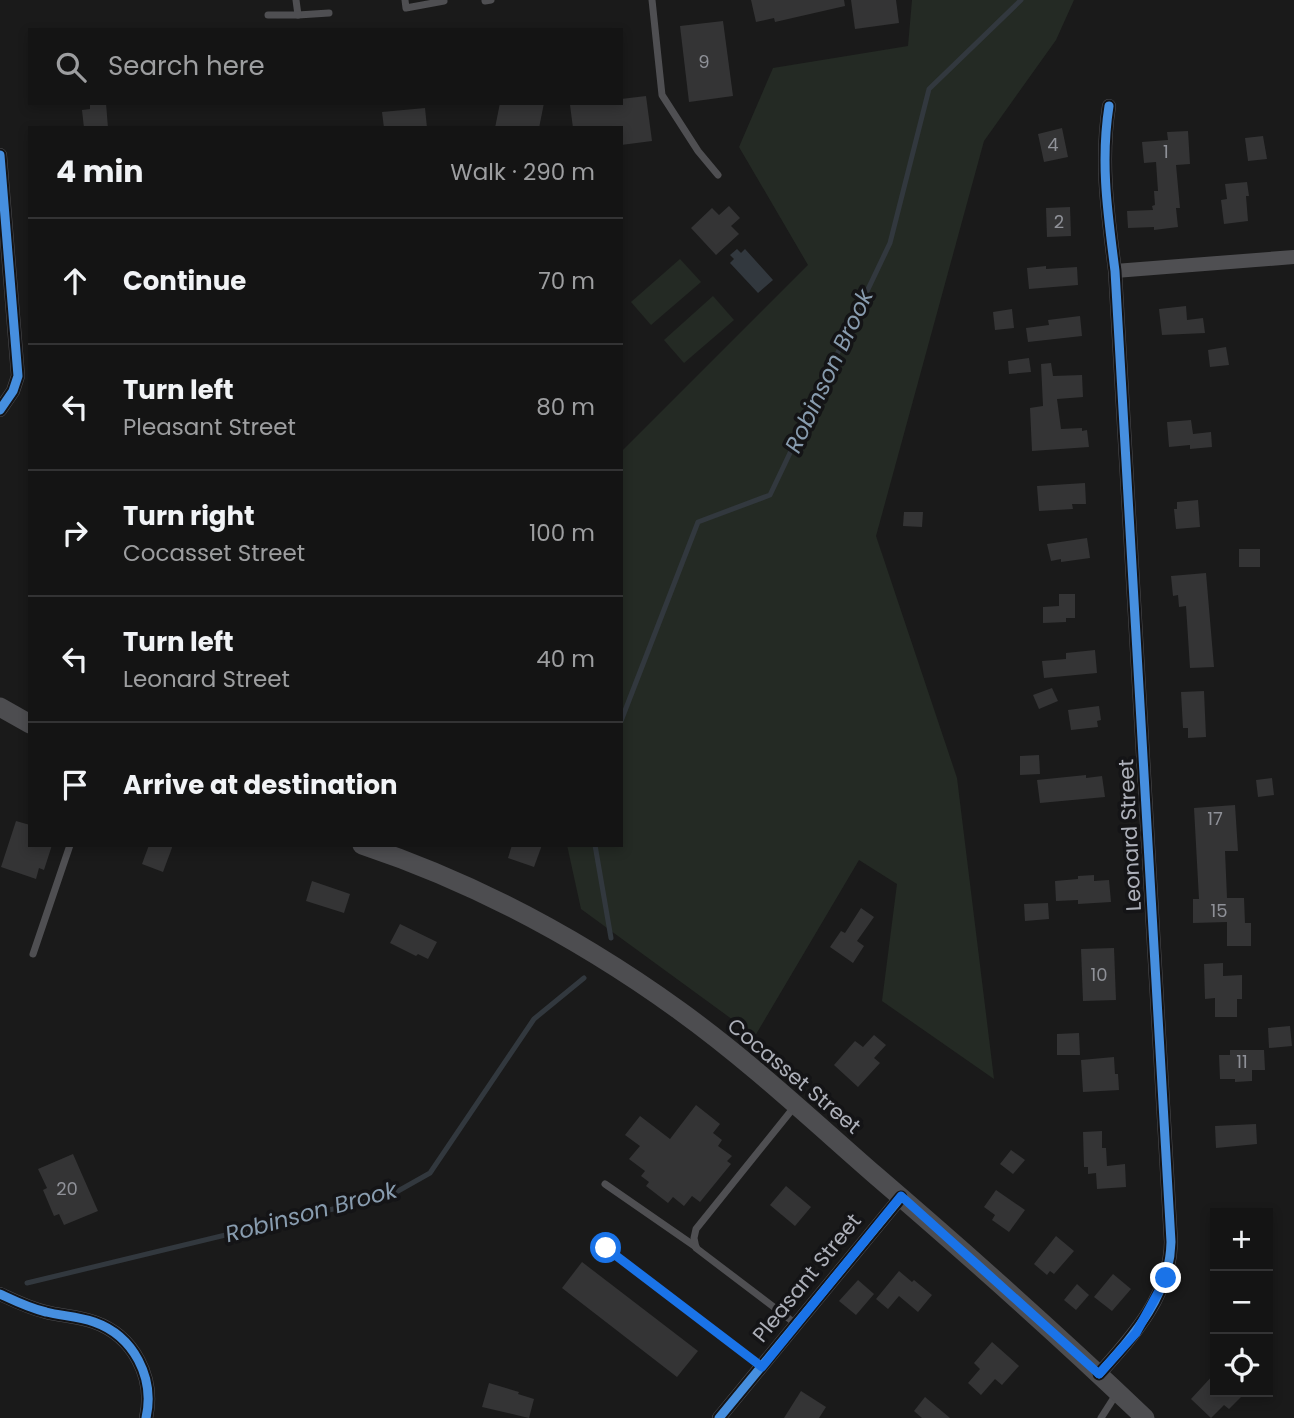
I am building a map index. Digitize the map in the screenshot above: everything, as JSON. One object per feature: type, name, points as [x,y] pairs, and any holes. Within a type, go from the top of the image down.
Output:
[{"type":"main road","points":[[0,707],[28,723]]},
{"type":"main road","name":"Cocasset Street","points":[[371,847],[492,898],[561,934],[680,1011],[747,1063],[901,1196],[1145,1418]]},
{"type":"street","name":"Leonard Street","points":[[1099,1374],[1136,1333],[1153,1305],[1166,1278],[1171,1252],[1115,271],[1103,167],[1104,133],[1109,106]]},
{"type":"street","points":[[0,155],[18,376],[13,391],[0,410]]},
{"type":"street","points":[[1115,271],[1294,257]]},
{"type":"street","name":"Pleasant Street","points":[[719,1418],[901,1196]]},
{"type":"street","points":[[0,1294],[47,1313],[96,1322],[118,1336],[137,1357],[148,1381],[149,1404],[146,1418]]},
{"type":"lane","points":[[296,0],[298,15]]},
{"type":"lane","points":[[405,0],[406,8],[444,1]]},
{"type":"lane","points":[[652,0],[662,95],[718,175]]},
{"type":"lane","points":[[268,15],[330,13]]},
{"type":"lane","points":[[33,954],[69,847]]},
{"type":"lane","points":[[696,1248],[696,1229],[796,1105]]},
{"type":"lane","points":[[605,1184],[797,1324]]},
{"type":"lane","points":[[606,1248],[762,1367]]},
{"type":"lane","points":[[1101,1418],[1118,1392]]},
{"type":"shaded area","points":[[912,0],[1074,0],[1056,40],[984,141],[876,536],[957,778],[994,1079],[882,1001],[897,884],[859,860],[755,1036],[581,909],[567,847],[623,847],[623,450],[808,265],[739,147],[773,68],[908,46]]},
{"type":"shaded area","points":[[737,249],[741,253],[745,249],[773,280],[758,293],[730,263],[734,259],[730,255]]},
{"type":"shaded area","points":[[680,259],[701,282],[651,325],[631,302]]},
{"type":"shaded area","points":[[713,296],[734,320],[684,363],[664,340]]},
{"type":"building","points":[[751,0],[844,0],[845,6],[775,22],[774,18],[756,22]]},
{"type":"building","points":[[851,0],[896,0],[899,23],[855,29]]},
{"type":"building","points":[[723,21],[733,96],[689,102],[680,26]]},
{"type":"building","points":[[646,96],[652,141],[623,145],[623,126],[573,126],[570,105],[623,105],[623,99]]},
{"type":"building","points":[[90,105],[106,105],[108,126],[84,126],[82,110],[90,109]]},
{"type":"building","points":[[500,105],[544,105],[539,126],[495,126]]},
{"type":"building","points":[[425,108],[427,126],[384,126],[382,112]]},
{"type":"building","points":[[1062,128],[1068,157],[1044,162],[1038,134]]},
{"type":"building","points":[[1188,131],[1190,164],[1176,165],[1180,208],[1176,208],[1178,227],[1154,230],[1154,227],[1128,228],[1127,211],[1153,210],[1154,191],[1158,191],[1156,162],[1144,163],[1142,142],[1168,140],[1167,132]]},
{"type":"building","points":[[1263,136],[1267,159],[1248,161],[1245,138]]},
{"type":"building","points":[[1247,182],[1248,221],[1224,224],[1221,200],[1227,199],[1225,184]]},
{"type":"building","points":[[729,206],[740,218],[731,226],[739,234],[716,255],[691,228],[712,208],[719,215]]},
{"type":"building","points":[[1070,207],[1071,236],[1047,237],[1046,208]]},
{"type":"building","points":[[1046,266],[1046,269],[1077,267],[1078,285],[1029,289],[1027,268]]},
{"type":"building","points":[[1186,306],[1187,320],[1203,318],[1205,333],[1162,335],[1159,309]]},
{"type":"building","points":[[1012,309],[1014,328],[995,330],[993,312]]},
{"type":"building","points":[[1080,316],[1082,336],[1028,342],[1026,328],[1049,325],[1048,320]]},
{"type":"building","points":[[1226,347],[1229,365],[1210,367],[1208,350]]},
{"type":"building","points":[[1029,358],[1031,372],[1009,374],[1008,361]]},
{"type":"building","points":[[1051,363],[1053,376],[1082,375],[1083,397],[1057,399],[1061,429],[1087,430],[1089,447],[1032,451],[1030,408],[1043,406],[1041,364]]},
{"type":"building","points":[[1191,420],[1193,434],[1211,432],[1212,447],[1169,447],[1167,422]]},
{"type":"building","points":[[1085,483],[1086,504],[1072,504],[1073,509],[1039,511],[1037,486]]},
{"type":"building","points":[[1198,500],[1200,527],[1176,529],[1174,509],[1177,509],[1177,502]]},
{"type":"building","points":[[904,512],[923,512],[922,527],[903,526]]},
{"type":"building","points":[[1087,538],[1090,558],[1051,561],[1047,544]]},
{"type":"building","points":[[1239,549],[1260,549],[1260,567],[1239,567]]},
{"type":"building","points":[[1206,573],[1214,667],[1190,668],[1186,606],[1179,607],[1178,595],[1173,596],[1171,576]]},
{"type":"building","points":[[1059,594],[1075,594],[1075,618],[1066,618],[1066,622],[1043,623],[1043,607],[1059,606]]},
{"type":"building","points":[[1095,650],[1097,673],[1044,678],[1042,661],[1066,659],[1066,653]]},
{"type":"building","points":[[1052,688],[1058,701],[1039,709],[1033,695]]},
{"type":"building","points":[[1204,691],[1206,737],[1188,738],[1188,728],[1183,728],[1181,692]]},
{"type":"building","points":[[1099,706],[1101,720],[1097,721],[1098,727],[1071,730],[1068,710]]},
{"type":"building","points":[[1039,755],[1040,774],[1020,775],[1020,756]]},
{"type":"building","points":[[1086,775],[1086,778],[1102,776],[1105,797],[1040,803],[1037,780]]},
{"type":"building","points":[[1272,778],[1274,795],[1258,797],[1256,780]]},
{"type":"building","points":[[1235,805],[1238,851],[1225,851],[1227,898],[1244,898],[1245,923],[1251,923],[1251,946],[1227,946],[1227,922],[1193,923],[1193,899],[1199,899],[1194,808]]},
{"type":"building","points":[[16,821],[28,824],[28,847],[51,847],[44,870],[39,868],[36,879],[1,867]]},
{"type":"building","points":[[148,847],[172,847],[163,872],[142,864]]},
{"type":"building","points":[[511,847],[541,847],[534,867],[508,858]]},
{"type":"building","points":[[1094,875],[1094,881],[1109,880],[1111,902],[1078,904],[1078,900],[1056,901],[1055,881]]},
{"type":"building","points":[[312,881],[350,894],[344,913],[306,901]]},
{"type":"building","points":[[1048,903],[1049,919],[1025,921],[1024,904]]},
{"type":"building","points":[[861,908],[874,917],[857,941],[864,946],[853,963],[830,947],[841,931],[845,933]]},
{"type":"building","points":[[400,924],[437,942],[428,959],[390,943]]},
{"type":"building","points":[[1114,948],[1116,1000],[1083,1001],[1081,949]]},
{"type":"building","points":[[1223,963],[1223,976],[1242,975],[1242,999],[1237,999],[1237,1017],[1215,1017],[1215,998],[1205,999],[1204,964]]},
{"type":"building","points":[[1290,1026],[1292,1046],[1269,1048],[1268,1028]]},
{"type":"building","points":[[1079,1033],[1080,1055],[1057,1055],[1057,1034]]},
{"type":"building","points":[[874,1035],[886,1045],[874,1058],[880,1063],[858,1087],[834,1065],[855,1041],[863,1047]]},
{"type":"building","points":[[1230,1050],[1264,1050],[1265,1070],[1252,1070],[1252,1081],[1220,1079],[1219,1055],[1230,1055]]},
{"type":"building","points":[[1114,1057],[1119,1090],[1083,1092],[1081,1060]]},
{"type":"building","points":[[696,1105],[720,1124],[713,1133],[722,1140],[718,1146],[732,1156],[727,1161],[731,1164],[700,1202],[692,1196],[684,1206],[673,1197],[668,1203],[646,1186],[649,1182],[641,1176],[645,1171],[629,1159],[640,1146],[625,1135],[640,1116],[670,1139]]},
{"type":"building","points":[[1256,1124],[1257,1144],[1216,1148],[1215,1126]]},
{"type":"building","points":[[1102,1131],[1102,1148],[1106,1148],[1107,1166],[1125,1164],[1126,1187],[1097,1189],[1096,1173],[1088,1174],[1088,1167],[1084,1167],[1083,1132]]},
{"type":"building","points":[[1011,1150],[1025,1160],[1013,1174],[1000,1164]]},
{"type":"building","points":[[73,1154],[98,1211],[64,1225],[59,1214],[54,1216],[43,1190],[47,1188],[38,1169]]},
{"type":"building","points":[[786,1186],[811,1207],[795,1226],[770,1205]]},
{"type":"building","points":[[996,1190],[1025,1210],[1009,1232],[992,1220],[995,1215],[984,1207]]},
{"type":"building","points":[[1056,1236],[1074,1251],[1054,1274],[1050,1271],[1047,1275],[1034,1264]]},
{"type":"building","points":[[582,1262],[698,1351],[677,1377],[562,1288]]},
{"type":"building","points":[[899,1271],[932,1295],[918,1312],[899,1296],[888,1309],[876,1299]]},
{"type":"building","points":[[1113,1274],[1131,1289],[1112,1311],[1094,1297]]},
{"type":"building","points":[[858,1280],[874,1294],[856,1315],[839,1301]]},
{"type":"building","points":[[1077,1284],[1089,1295],[1076,1310],[1064,1300]]},
{"type":"building","points":[[992,1342],[1019,1366],[1002,1385],[995,1379],[981,1395],[968,1383],[980,1369],[974,1363]]},
{"type":"building","points":[[1210,1378],[1210,1397],[1241,1397],[1229,1409],[1224,1405],[1211,1418],[1191,1399]]},
{"type":"building","points":[[489,1383],[534,1399],[529,1418],[482,1407]]},
{"type":"building","points":[[801,1391],[826,1407],[819,1418],[784,1418]]},
{"type":"building","points":[[925,1397],[950,1418],[922,1418],[914,1411]]},
{"type":"waterway","name":"Robinson Brook","points":[[623,716],[698,522],[770,495],[890,243],[929,89],[1021,0]]},
{"type":"waterway","name":"Robinson Brook","points":[[595,847],[611,938]]},
{"type":"waterway","name":"Robinson Brook","points":[[27,1283],[391,1195],[430,1173],[534,1019],[584,978]]},
{"type":"cycle path","points":[[1099,1374],[1136,1330],[1157,1297],[1169,1262],[1171,1242],[1115,271],[1106,189],[1105,148],[1109,106]]},
{"type":"cycle path","points":[[0,155],[18,376],[13,391],[0,410]]},
{"type":"cycle path","points":[[719,1418],[901,1197]]},
{"type":"cycle path","points":[[0,1294],[40,1310],[94,1322],[120,1337],[138,1360],[144,1374],[148,1403],[146,1418]]},
{"type":"route","points":[[606,1248],[762,1367],[901,1196],[1099,1374],[1136,1333],[1166,1278]]}]
